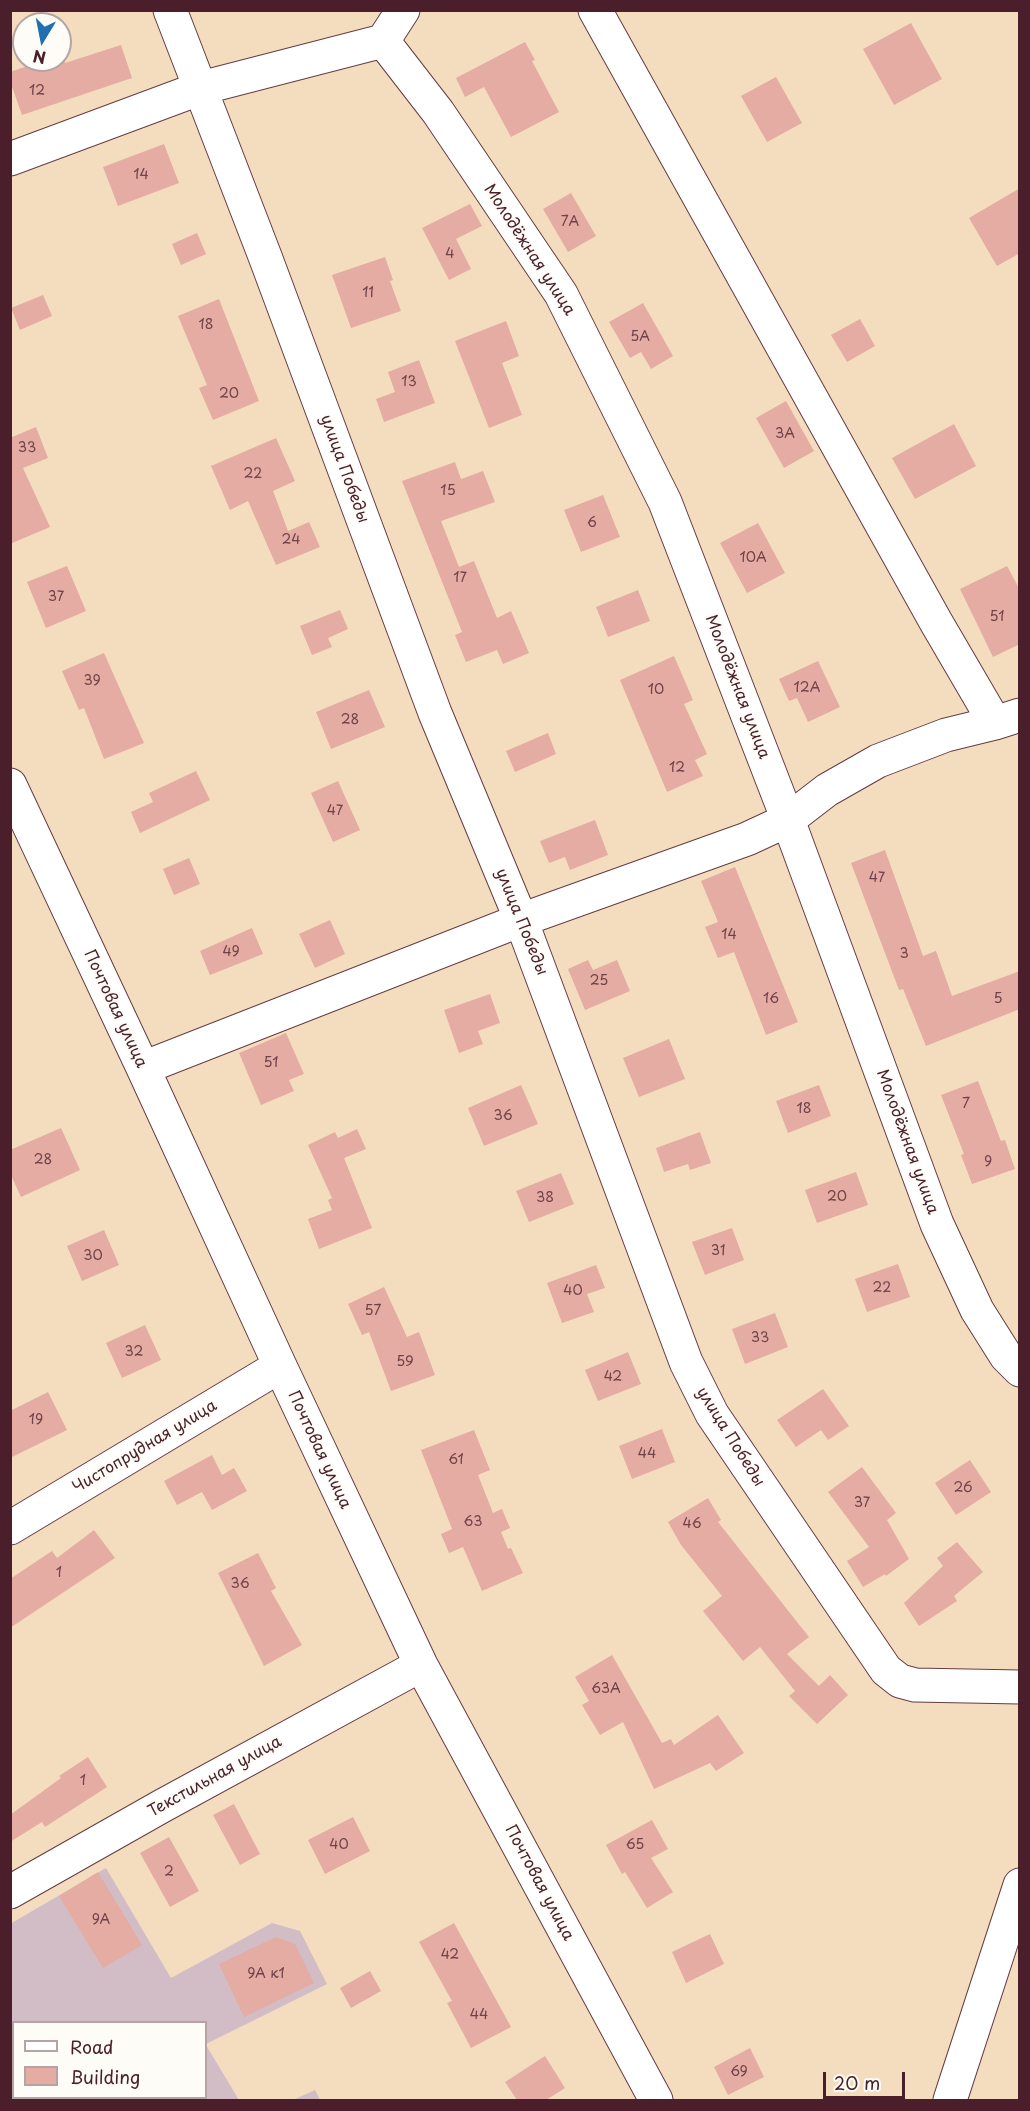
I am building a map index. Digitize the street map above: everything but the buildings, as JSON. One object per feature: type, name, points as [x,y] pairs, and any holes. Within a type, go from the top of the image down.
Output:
[{"type":"street","name":"улица Победы","points":[[170,10],[271,270],[435,713],[521,920],[686,1362],[712,1414],[886,1670],[900,1681],[915,1685],[1020,1686]]},
{"type":"street","points":[[10,159],[201,88],[383,41],[403,10]]},
{"type":"street","points":[[143,1068],[521,920],[747,839],[788,820],[827,790],[878,761],[946,735],[1007,719],[936,622],[595,10]]},
{"type":"street","name":"Молодёжная улица","points":[[383,41],[438,112],[561,294],[665,502],[788,820],[938,1224],[977,1310],[1006,1356],[1020,1370]]},
{"type":"street","name":"Почтовая улица","points":[[10,785],[421,1665],[656,2100]]},
{"type":"street","name":"Чистопрудная улица","points":[[10,1528],[280,1366]]},
{"type":"street","name":"Текстильная улица","points":[[10,1892],[421,1665]]},
{"type":"street","points":[[950,2100],[1020,1885]]},
{"type":"shaded area","points":[[106,1868],[171,1978],[272,1923],[300,1931],[327,1984],[207,2044],[207,2021],[12,2021],[12,2099],[207,2099],[207,2047],[239,2100],[11,2100],[10,1924]]},
{"type":"shaded area","points":[[315,2090],[320,2100],[293,2100]]}]
